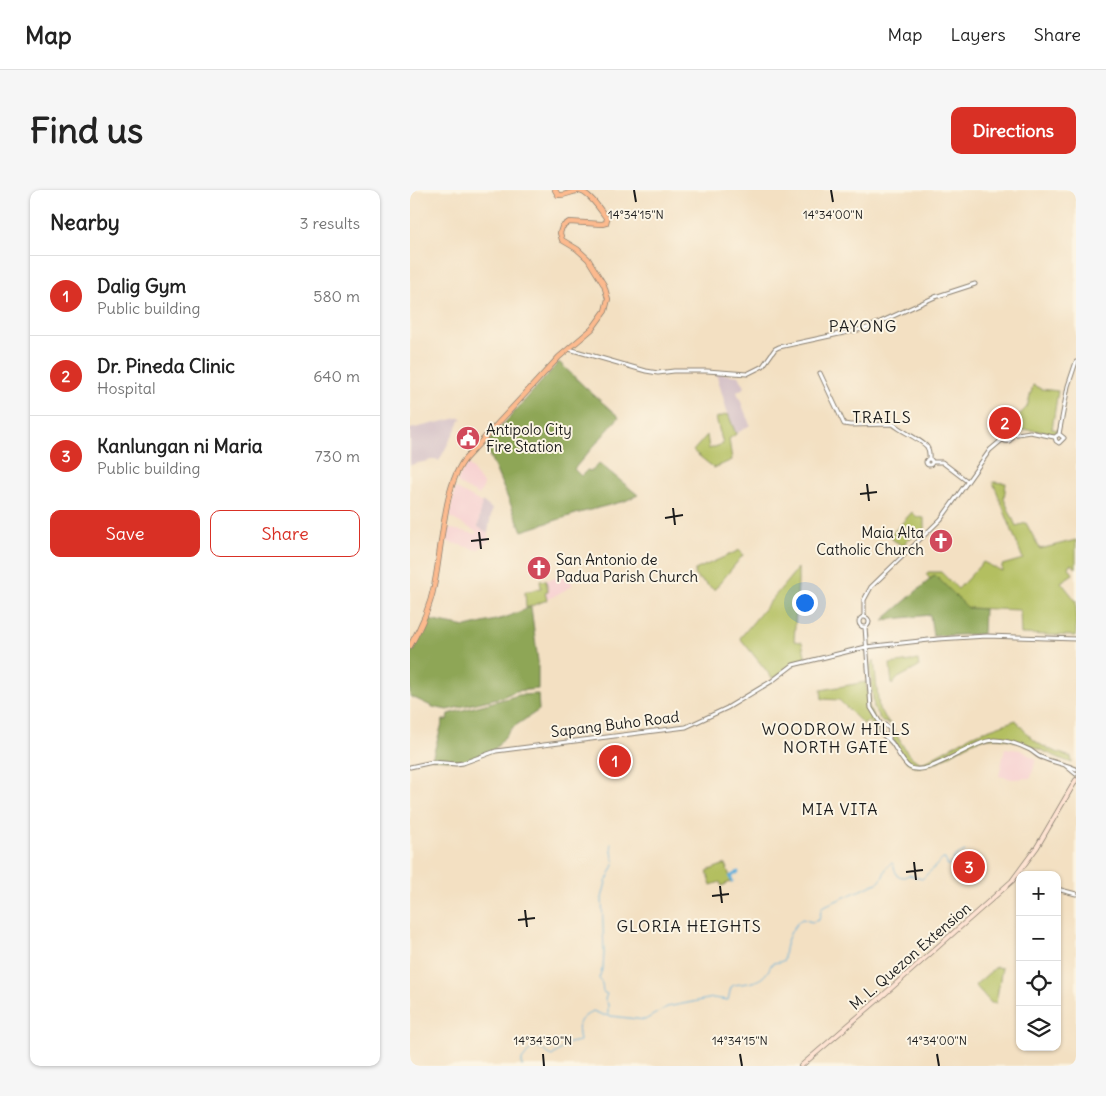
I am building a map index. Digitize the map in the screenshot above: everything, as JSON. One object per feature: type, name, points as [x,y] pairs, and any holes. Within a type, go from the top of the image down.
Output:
[{"type":"main road","points":[[410,646],[426,616],[434,586],[449,498],[456,472],[465,459],[559,357],[586,336],[600,321],[605,311],[608,299],[604,285],[590,262],[582,253],[562,240],[560,233],[564,225],[569,222],[602,224],[606,223],[607,219],[582,191],[576,191],[563,196],[558,195],[555,190]]},
{"type":"main road","name":"M. L. Quezon Extension","points":[[1023,871],[1054,821],[1076,780]]},
{"type":"main road","name":"M. L. Quezon Extension","points":[[800,1066],[1016,878]]},
{"type":"street","points":[[569,348],[646,372],[707,371],[747,374],[763,366],[778,347],[867,328],[935,297],[975,284]]},
{"type":"street","points":[[1055,437],[1059,434],[1068,386],[1076,362]]},
{"type":"street","points":[[820,372],[844,424],[893,424],[926,446],[931,460],[942,462],[968,481]]},
{"type":"street","points":[[865,628],[859,624],[860,620],[864,617],[864,600],[871,587],[941,519],[990,450],[1003,439],[1006,433],[1011,435],[1030,432],[1055,437],[1056,441],[1061,442],[1063,437],[1059,434]]},
{"type":"street","points":[[864,617],[869,622],[869,625],[865,628],[871,708],[882,726],[881,734],[889,738],[907,766],[918,770],[938,764],[979,743],[994,740],[1017,745],[1042,758],[1076,769]]},
{"type":"street","name":"Sapang Buho Road","points":[[410,767],[433,762],[456,764],[496,751],[686,727],[727,708],[772,681],[793,665],[866,647],[938,638],[987,636],[1076,639]]},
{"type":"street","points":[[882,726],[888,726],[890,729],[889,738]]},
{"type":"street","points":[[1064,765],[1076,774]]},
{"type":"street","points":[[1061,891],[1076,894]]},
{"type":"shaded area","points":[[716,373],[739,376],[745,387],[737,392],[750,425],[736,434],[728,414]]},
{"type":"shaded area","points":[[462,417],[439,461],[436,459],[410,465],[410,429]]},
{"type":"shaded area","points":[[468,463],[484,485],[479,495],[457,483],[460,474]]},
{"type":"shaded area","points":[[455,488],[482,503],[478,527],[488,533],[488,538],[490,539],[478,550],[445,541],[447,528],[476,534],[477,532],[449,517]]},
{"type":"shaded area","points":[[482,501],[492,509],[488,533],[478,527]]},
{"type":"shaded area","points":[[570,572],[572,586],[547,600],[545,591],[548,591],[546,580],[560,577]]},
{"type":"shaded area","points":[[1005,748],[1020,750],[1036,759],[1031,778],[1012,779],[999,776]]},
{"type":"green space","points":[[559,362],[619,417],[574,469],[581,476],[587,470],[592,471],[599,463],[638,495],[625,501],[522,531],[485,445]]},
{"type":"green space","points":[[1033,385],[1041,389],[1058,391],[1052,429],[1059,430],[1054,433],[1007,430],[1006,428],[1027,407]]},
{"type":"green space","points":[[728,414],[736,434],[729,439],[732,460],[714,468],[693,451],[707,435],[709,449],[723,444],[716,418]]},
{"type":"green space","points":[[993,482],[1006,483],[1004,499],[1016,526],[1026,523],[1040,549],[1076,540],[1076,568],[1071,564],[1068,566],[1073,574],[1061,582],[1076,601],[1076,636],[1021,634],[1020,610],[968,608],[935,575],[930,579],[926,574],[928,572],[941,572],[958,589],[983,562],[1002,571],[1002,565],[1023,559]]},
{"type":"green space","points":[[912,512],[917,517],[924,518],[924,529],[919,535],[916,534],[907,540],[903,546],[893,540],[891,535]]},
{"type":"green space","points":[[740,550],[743,555],[715,589],[694,575],[695,570]]},
{"type":"green space","points":[[798,568],[794,641],[802,642],[806,659],[796,662],[773,679],[740,638]]},
{"type":"green space","points":[[935,575],[968,608],[984,609],[983,634],[933,636],[930,615],[883,620]]},
{"type":"green space","points":[[546,580],[548,591],[545,592],[547,600],[526,608],[525,592],[541,588],[540,581]]},
{"type":"green space","points":[[531,607],[538,661],[538,689],[516,691],[502,697],[447,710],[433,707],[410,696],[410,655],[428,620],[466,627],[504,618]]},
{"type":"green space","points":[[874,660],[879,709],[890,724],[882,722],[874,709],[870,669]]},
{"type":"green space","points":[[918,660],[919,667],[898,678],[892,685],[890,664]]},
{"type":"green space","points":[[866,682],[869,708],[879,726],[878,734],[868,721],[863,724],[839,700],[822,699],[821,690]]},
{"type":"green space","points":[[538,694],[539,710],[512,728],[495,749],[465,761],[432,759],[443,720],[447,720],[448,714],[519,695]]},
{"type":"green space","points":[[1016,720],[1034,740],[1046,748],[1071,757],[1072,763],[1011,740],[987,738],[975,741],[939,761],[915,767],[907,762],[892,738],[893,729],[908,754],[922,763],[973,735]]},
{"type":"green space","points":[[725,864],[732,881],[722,886],[720,882],[711,885],[707,871]]},
{"type":"green space","points":[[996,967],[1002,968],[996,1003],[991,1003],[975,985]]},
{"type":"waterway","points":[[608,1014],[608,1004],[605,999],[607,994],[603,992],[599,978],[603,967],[604,953],[602,898],[606,882],[614,865],[611,844]]},
{"type":"waterway","points":[[522,1066],[522,1060],[533,1046],[552,1056],[569,1043],[580,1041],[579,1023],[593,1011],[603,1015],[645,1020],[667,1007],[713,998],[728,1000],[731,987],[761,978],[769,970],[772,963],[784,960],[788,937],[802,919],[812,922],[819,920],[822,907],[879,882],[886,868],[891,863],[897,876],[904,877],[909,875],[922,879],[943,859],[945,859],[948,866],[952,863],[955,856],[965,851]]},
{"type":"waterway","points":[[732,881],[730,877],[738,872]]},
{"type":"place","name":"Dr. Pineda Clinic","points":[[1005,423]]},
{"type":"place","name":"Antipolo City Fire Station","points":[[468,438]]},
{"type":"place","name":"Maia Alta Catholic Church","points":[[941,541]]},
{"type":"place","name":"San Antonio de Padua Parish Church","points":[[539,568]]},
{"type":"place","name":"Dalig Gym","points":[[615,761]]},
{"type":"place","name":"Kanlungan ni Maria","points":[[969,867]]},
{"type":"district","name":"PAYONG","points":[[863,326]]},
{"type":"district","name":"TRAILS","points":[[882,417]]},
{"type":"district","name":"WOODROW HILLS NORTH GATE","points":[[836,738]]},
{"type":"district","name":"MIA VITA","points":[[840,809]]},
{"type":"district","name":"GLORIA HEIGHTS","points":[[689,926]]}]
